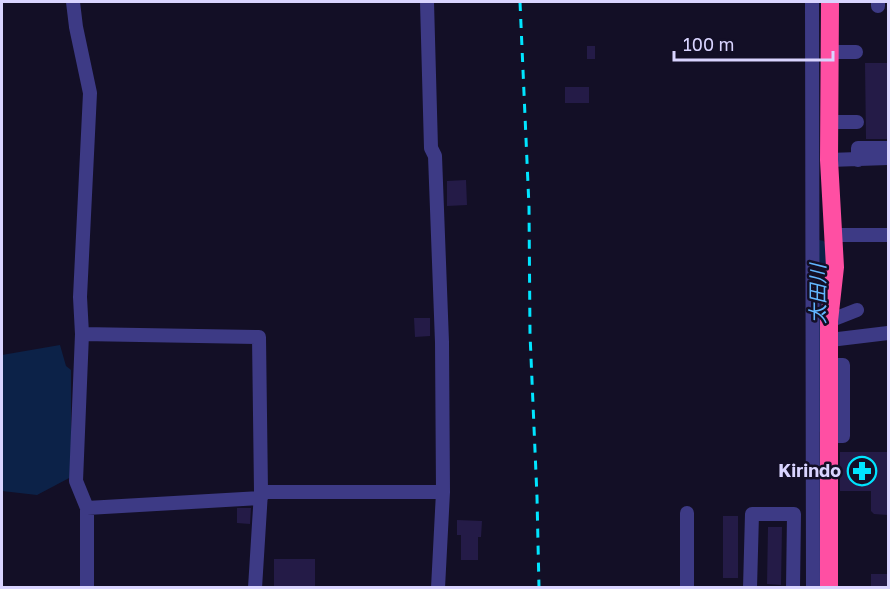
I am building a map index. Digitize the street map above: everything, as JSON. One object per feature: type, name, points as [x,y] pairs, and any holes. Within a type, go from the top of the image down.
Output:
[{"type":"highway","points":[[829,588],[836,436],[829,321],[835,267],[829,160],[830,2]]},
{"type":"street","points":[[73,2],[90,93],[80,297],[82,334],[76,481],[87,508],[87,588]]},
{"type":"street","points":[[428,2],[431,148],[435,156],[442,342],[443,492],[438,588]]},
{"type":"street","points":[[812,2],[813,588]]},
{"type":"street","points":[[830,52],[856,52]]},
{"type":"street","points":[[829,122],[857,122]]},
{"type":"street","points":[[858,160],[858,148],[888,148]]},
{"type":"street","points":[[829,160],[888,158]]},
{"type":"street","points":[[834,236],[888,235]]},
{"type":"street","points":[[829,321],[857,310]]},
{"type":"street","points":[[830,340],[888,333]]},
{"type":"street","points":[[82,334],[260,337],[261,495],[255,588]]},
{"type":"street","points":[[87,508],[261,495],[443,492]]},
{"type":"street","points":[[687,513],[687,588]]},
{"type":"street","points":[[750,588],[752,514],[794,514],[793,588]]},
{"type":"water","points":[[60,345],[66,366],[71,370],[71,477],[37,495],[2,491],[2,355]]},
{"type":"building","points":[[587,46],[595,46],[595,59],[587,59]]},
{"type":"building","points":[[865,63],[888,63],[888,139],[866,139]]},
{"type":"building","points":[[565,87],[589,87],[589,103],[565,103]]},
{"type":"building","points":[[466,180],[467,205],[447,206],[447,181]]},
{"type":"building","points":[[414,318],[430,318],[430,336],[415,337]]},
{"type":"building","name":"Kirindo","points":[[840,452],[887,452],[888,515],[874,514],[871,511],[871,491],[840,491]]},
{"type":"building","points":[[237,508],[251,508],[250,524],[237,523]]},
{"type":"building","points":[[723,516],[738,516],[738,578],[723,578]]},
{"type":"building","points":[[457,520],[482,521],[481,537],[478,537],[478,560],[461,560],[461,535],[457,535]]},
{"type":"building","points":[[768,527],[782,527],[781,585],[767,584]]},
{"type":"building","points":[[274,559],[315,559],[315,588],[274,588]]},
{"type":"building","points":[[871,574],[888,574],[888,588],[871,588]]},
{"type":"waterway","name":"太田川","points":[[819,250],[820,422]]},
{"type":"railway","points":[[520,2],[529,207],[530,334],[539,588]]},
{"type":"place","name":"Kirindo","points":[[862,471]]}]
